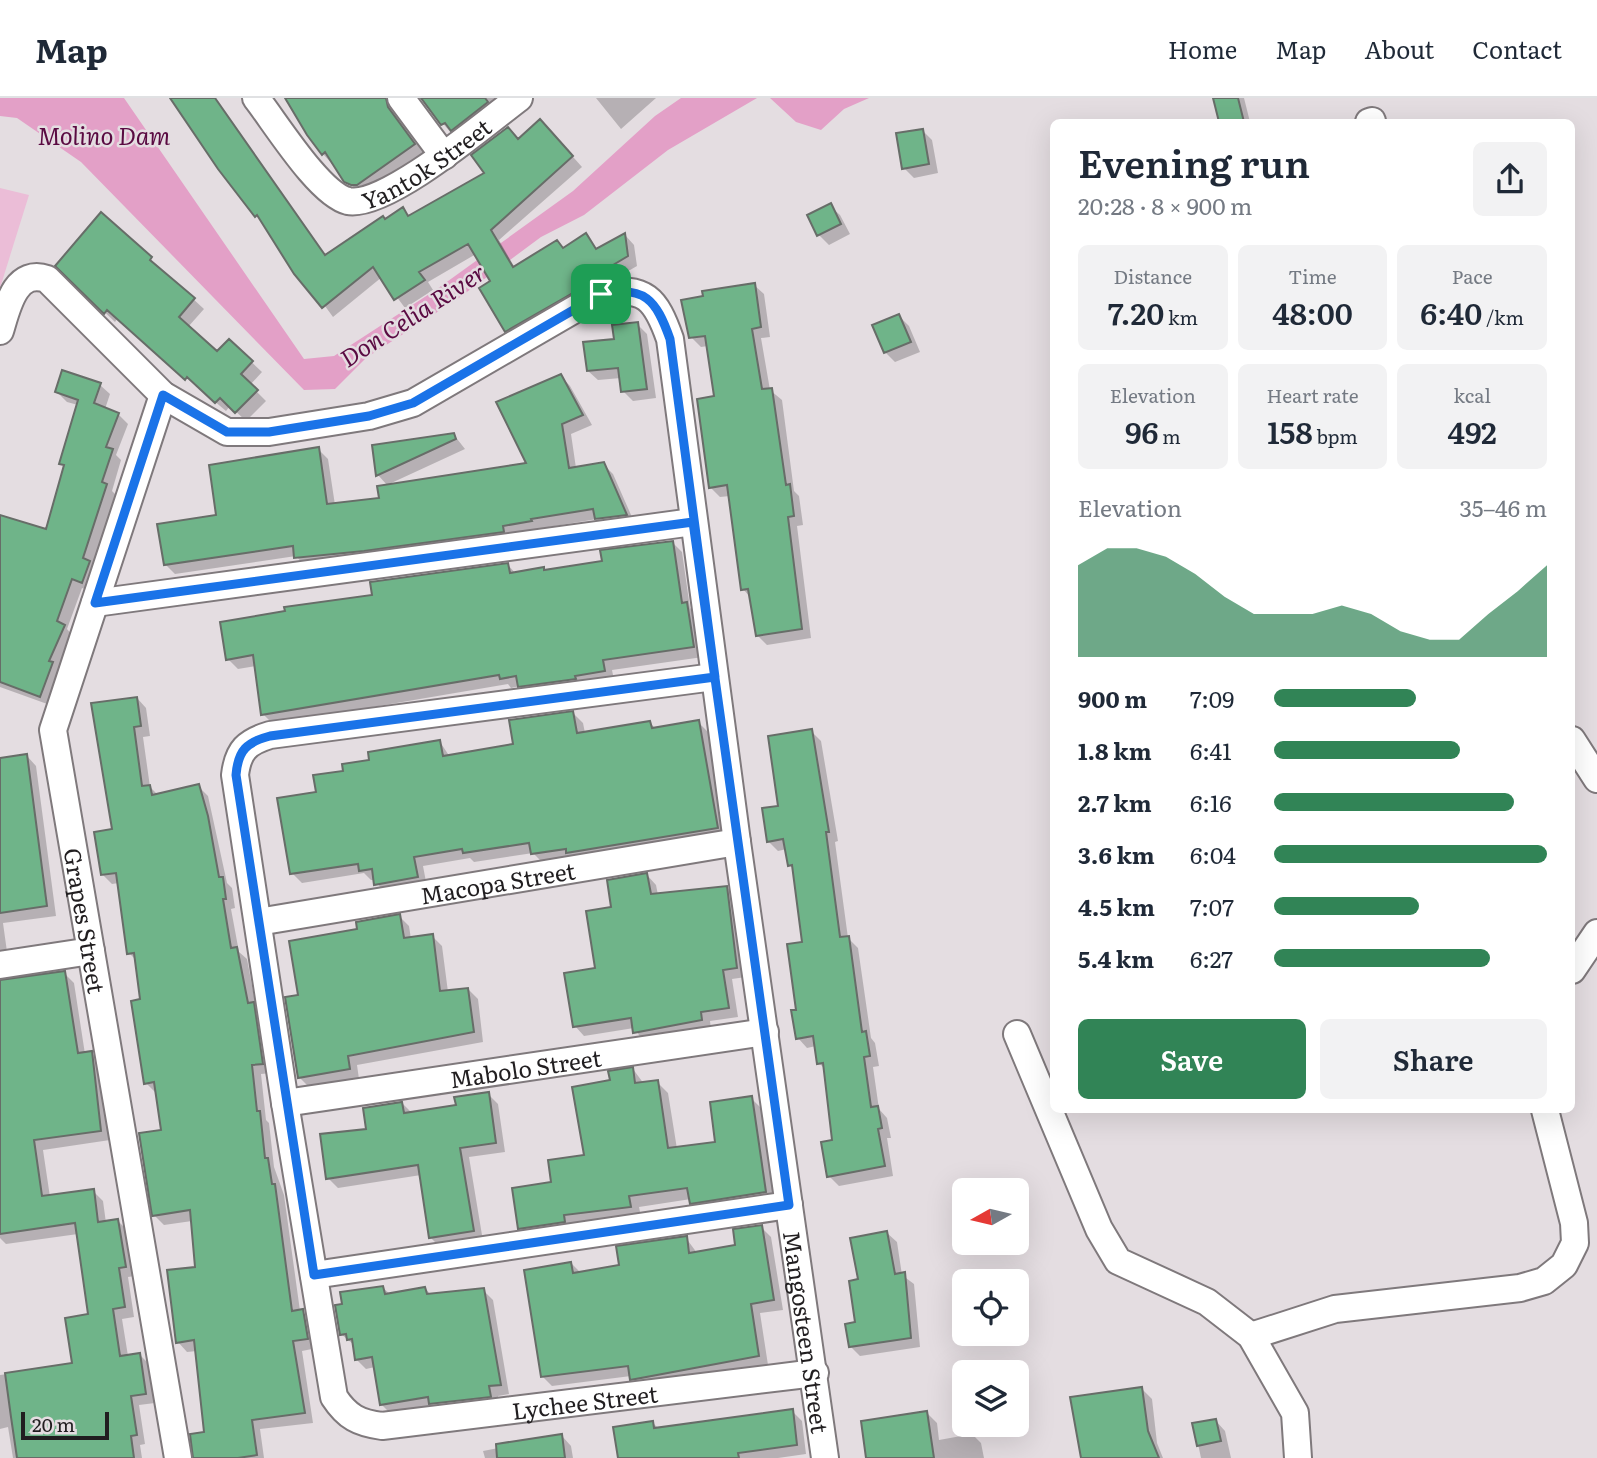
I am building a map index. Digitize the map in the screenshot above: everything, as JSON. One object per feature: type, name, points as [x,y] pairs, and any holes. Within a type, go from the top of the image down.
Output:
[{"type":"street","name":"Yantok Street","points":[[256,98],[325,187],[346,201],[370,201],[444,156],[519,98]]},
{"type":"street","points":[[401,98],[444,156]]},
{"type":"street","points":[[0,331],[16,288],[27,278],[38,275],[47,278],[163,395]]},
{"type":"street","name":"Mangosteen Street","points":[[163,395],[227,432],[269,432],[369,416],[413,403],[601,294],[623,289],[646,296],[661,312],[670,339],[737,842],[815,1373],[825,1458]]},
{"type":"street","name":"Grapes Street","points":[[163,395],[53,730],[178,1458]]},
{"type":"street","points":[[95,603],[693,522]]},
{"type":"street","points":[[715,677],[270,736],[243,747],[237,760],[236,775],[285,1103],[314,1275],[789,1205]]},
{"type":"street","points":[[1575,745],[1597,779]]},
{"type":"street","name":"Macopa Street","points":[[258,922],[737,842]]},
{"type":"street","points":[[1575,966],[1597,933]]},
{"type":"street","points":[[0,965],[91,951]]},
{"type":"street","name":"Mabolo Street","points":[[285,1103],[765,1032]]},
{"type":"street","points":[[1017,1034],[1050,1112]]},
{"type":"street","points":[[1050,1113],[1099,1229],[1118,1261],[1207,1302],[1251,1336],[1295,1413],[1298,1458]]},
{"type":"street","points":[[1251,1336],[1335,1309],[1520,1288],[1544,1282],[1564,1265],[1576,1243],[1574,1223],[1546,1113]]},
{"type":"street","name":"Lychee Street","points":[[314,1275],[334,1397],[355,1421],[382,1426],[815,1373]]},
{"type":"shaded area","points":[[0,188],[29,195],[0,288]]},
{"type":"water","name":"Molino Dam","points":[[0,98],[124,98],[304,359],[334,356],[437,289],[573,191],[655,116],[681,98],[757,98],[668,150],[584,215],[541,237],[456,300],[366,358],[335,389],[304,390],[81,162],[17,118],[0,116]]},
{"type":"water","points":[[770,98],[869,98],[844,109],[821,130],[796,122]]},
{"type":"building","points":[[170,98],[215,98],[325,255],[383,216],[385,219],[403,207],[408,216],[484,173],[471,155],[508,127],[518,139],[540,119],[573,156],[491,230],[513,267],[557,240],[563,248],[586,233],[596,249],[625,233],[628,256],[608,268],[610,271],[599,278],[505,332],[479,288],[490,281],[468,244],[419,272],[425,280],[394,300],[373,267],[322,308],[294,274],[257,215],[255,217],[218,169]]},
{"type":"building","points":[[285,98],[386,98],[388,107],[415,144],[357,185],[351,185],[344,182],[325,152],[322,155]]},
{"type":"building","points":[[421,98],[485,98],[488,102],[451,131],[445,123],[441,125]]},
{"type":"building","points":[[1213,98],[1238,98],[1243,119],[1218,119]]},
{"type":"building","points":[[923,129],[929,164],[902,169],[896,133]]},
{"type":"building","points":[[831,203],[841,224],[817,236],[807,215]]},
{"type":"building","points":[[101,212],[152,257],[150,260],[195,298],[179,317],[217,351],[229,339],[253,361],[241,374],[258,390],[235,413],[220,398],[215,403],[187,377],[185,380],[107,310],[104,314],[55,266]]},
{"type":"building","points":[[755,283],[761,327],[752,329],[762,389],[772,388],[786,485],[790,484],[794,516],[788,517],[802,629],[756,636],[748,589],[741,590],[727,485],[709,488],[697,399],[714,396],[705,336],[689,338],[681,300],[703,296],[702,291]]},
{"type":"building","points":[[899,314],[911,342],[884,353],[872,325]]},
{"type":"building","points":[[638,322],[647,389],[621,392],[618,368],[587,371],[583,342],[614,339],[612,325]]},
{"type":"building","points":[[62,370],[101,383],[94,403],[119,413],[106,447],[113,449],[102,482],[107,484],[83,558],[90,561],[82,583],[72,579],[57,621],[65,625],[49,661],[53,662],[40,697],[0,682],[0,515],[46,529],[64,465],[59,464],[78,400],[55,392]]},
{"type":"building","points":[[561,374],[583,415],[562,424],[569,468],[604,462],[627,515],[595,519],[593,509],[503,526],[504,532],[364,551],[294,558],[293,546],[164,565],[157,524],[216,515],[209,465],[319,447],[327,504],[379,498],[377,486],[526,463],[496,402]]},
{"type":"building","points":[[454,433],[456,439],[376,476],[372,445]]},
{"type":"building","points":[[673,541],[682,603],[687,602],[694,647],[603,660],[605,671],[575,676],[576,679],[518,687],[516,676],[500,679],[499,675],[261,715],[253,655],[226,660],[220,622],[285,611],[284,607],[372,595],[370,582],[508,563],[510,573],[544,567],[544,570],[602,561],[600,550]]},
{"type":"building","points":[[137,697],[141,726],[134,727],[142,786],[150,785],[152,795],[199,784],[208,816],[219,877],[223,877],[226,899],[223,899],[231,948],[237,947],[248,1003],[254,1002],[263,1064],[252,1065],[257,1111],[260,1111],[265,1158],[268,1158],[272,1184],[275,1184],[292,1311],[303,1309],[308,1339],[293,1341],[305,1413],[252,1420],[257,1455],[238,1458],[193,1458],[190,1434],[204,1432],[194,1340],[176,1343],[167,1270],[195,1267],[190,1210],[152,1216],[139,1133],[161,1130],[154,1082],[144,1084],[131,1001],[140,999],[134,953],[127,954],[116,873],[101,875],[94,832],[112,829],[91,703]]},
{"type":"building","points":[[573,711],[577,733],[650,721],[652,728],[699,720],[718,828],[566,853],[566,849],[531,854],[529,843],[463,853],[462,849],[414,857],[418,877],[374,885],[372,869],[359,871],[358,864],[290,874],[277,798],[316,792],[313,775],[343,771],[342,764],[369,760],[368,752],[440,740],[443,756],[513,744],[509,720]]},
{"type":"building","points":[[812,729],[829,832],[826,832],[840,937],[849,936],[862,1032],[866,1031],[870,1056],[864,1057],[871,1107],[878,1106],[882,1128],[878,1129],[885,1166],[827,1177],[821,1142],[832,1140],[823,1063],[817,1064],[813,1036],[796,1039],[791,1010],[796,1010],[787,944],[802,942],[792,865],[788,866],[783,839],[767,842],[762,808],[778,806],[768,736]]},
{"type":"building","points":[[27,754],[47,906],[0,913],[0,758]]},
{"type":"building","points":[[647,873],[651,894],[727,886],[737,968],[723,970],[729,1008],[701,1012],[702,1020],[633,1033],[631,1018],[573,1027],[564,973],[595,968],[586,911],[611,907],[607,880]]},
{"type":"building","points":[[400,914],[404,938],[433,934],[440,991],[468,988],[474,1032],[348,1056],[350,1069],[298,1078],[285,997],[298,995],[289,941],[357,929],[356,922]]},
{"type":"building","points":[[65,971],[78,1053],[92,1051],[101,1131],[34,1140],[42,1196],[94,1189],[98,1222],[118,1219],[126,1267],[119,1268],[125,1307],[113,1309],[120,1356],[140,1353],[146,1394],[131,1396],[137,1435],[131,1436],[134,1458],[17,1458],[11,1417],[5,1373],[72,1363],[65,1318],[88,1314],[75,1223],[0,1234],[0,980]]},
{"type":"building","points":[[633,1067],[635,1083],[658,1080],[668,1148],[715,1142],[710,1102],[752,1096],[766,1192],[690,1204],[687,1188],[629,1196],[631,1207],[564,1215],[565,1222],[518,1229],[512,1188],[551,1182],[548,1160],[584,1155],[572,1087],[610,1080],[608,1071]]},
{"type":"building","points":[[489,1092],[496,1143],[460,1148],[474,1231],[429,1238],[418,1165],[326,1179],[320,1134],[366,1129],[363,1108],[402,1102],[404,1113],[456,1105],[454,1097]]},
{"type":"building","points":[[762,1225],[774,1300],[751,1304],[759,1356],[630,1380],[628,1366],[541,1377],[524,1270],[571,1262],[573,1273],[619,1265],[616,1246],[687,1236],[689,1253],[735,1245],[733,1229]]},
{"type":"building","points":[[887,1231],[895,1274],[905,1272],[911,1338],[849,1347],[845,1324],[855,1322],[849,1281],[858,1279],[850,1238]]},
{"type":"building","points":[[383,1286],[385,1294],[425,1287],[427,1294],[484,1288],[501,1385],[489,1386],[491,1397],[429,1404],[428,1397],[380,1405],[372,1357],[355,1360],[352,1339],[347,1340],[346,1334],[340,1335],[335,1305],[342,1304],[340,1292]]},
{"type":"building","points":[[1142,1387],[1148,1431],[1159,1458],[1081,1458],[1070,1397]]},
{"type":"building","points":[[793,1409],[797,1445],[738,1453],[739,1458],[618,1458],[613,1427],[653,1421],[654,1428]]},
{"type":"building","points":[[927,1411],[934,1458],[866,1458],[861,1421]]},
{"type":"building","points":[[1216,1419],[1221,1441],[1197,1446],[1192,1423]]},
{"type":"building","points":[[562,1434],[565,1458],[497,1458],[496,1444]]},
{"type":"route","points":[[601,294],[413,403],[369,416],[269,432],[227,432],[163,395],[95,603],[693,522],[715,677],[737,842],[789,1205],[314,1275],[285,1103],[236,775],[237,760],[243,747],[270,736],[715,677],[670,339],[661,312],[646,296],[623,289],[601,294]]},
{"type":"water label","name":"Don Celia River","points":[[412,314]]}]
